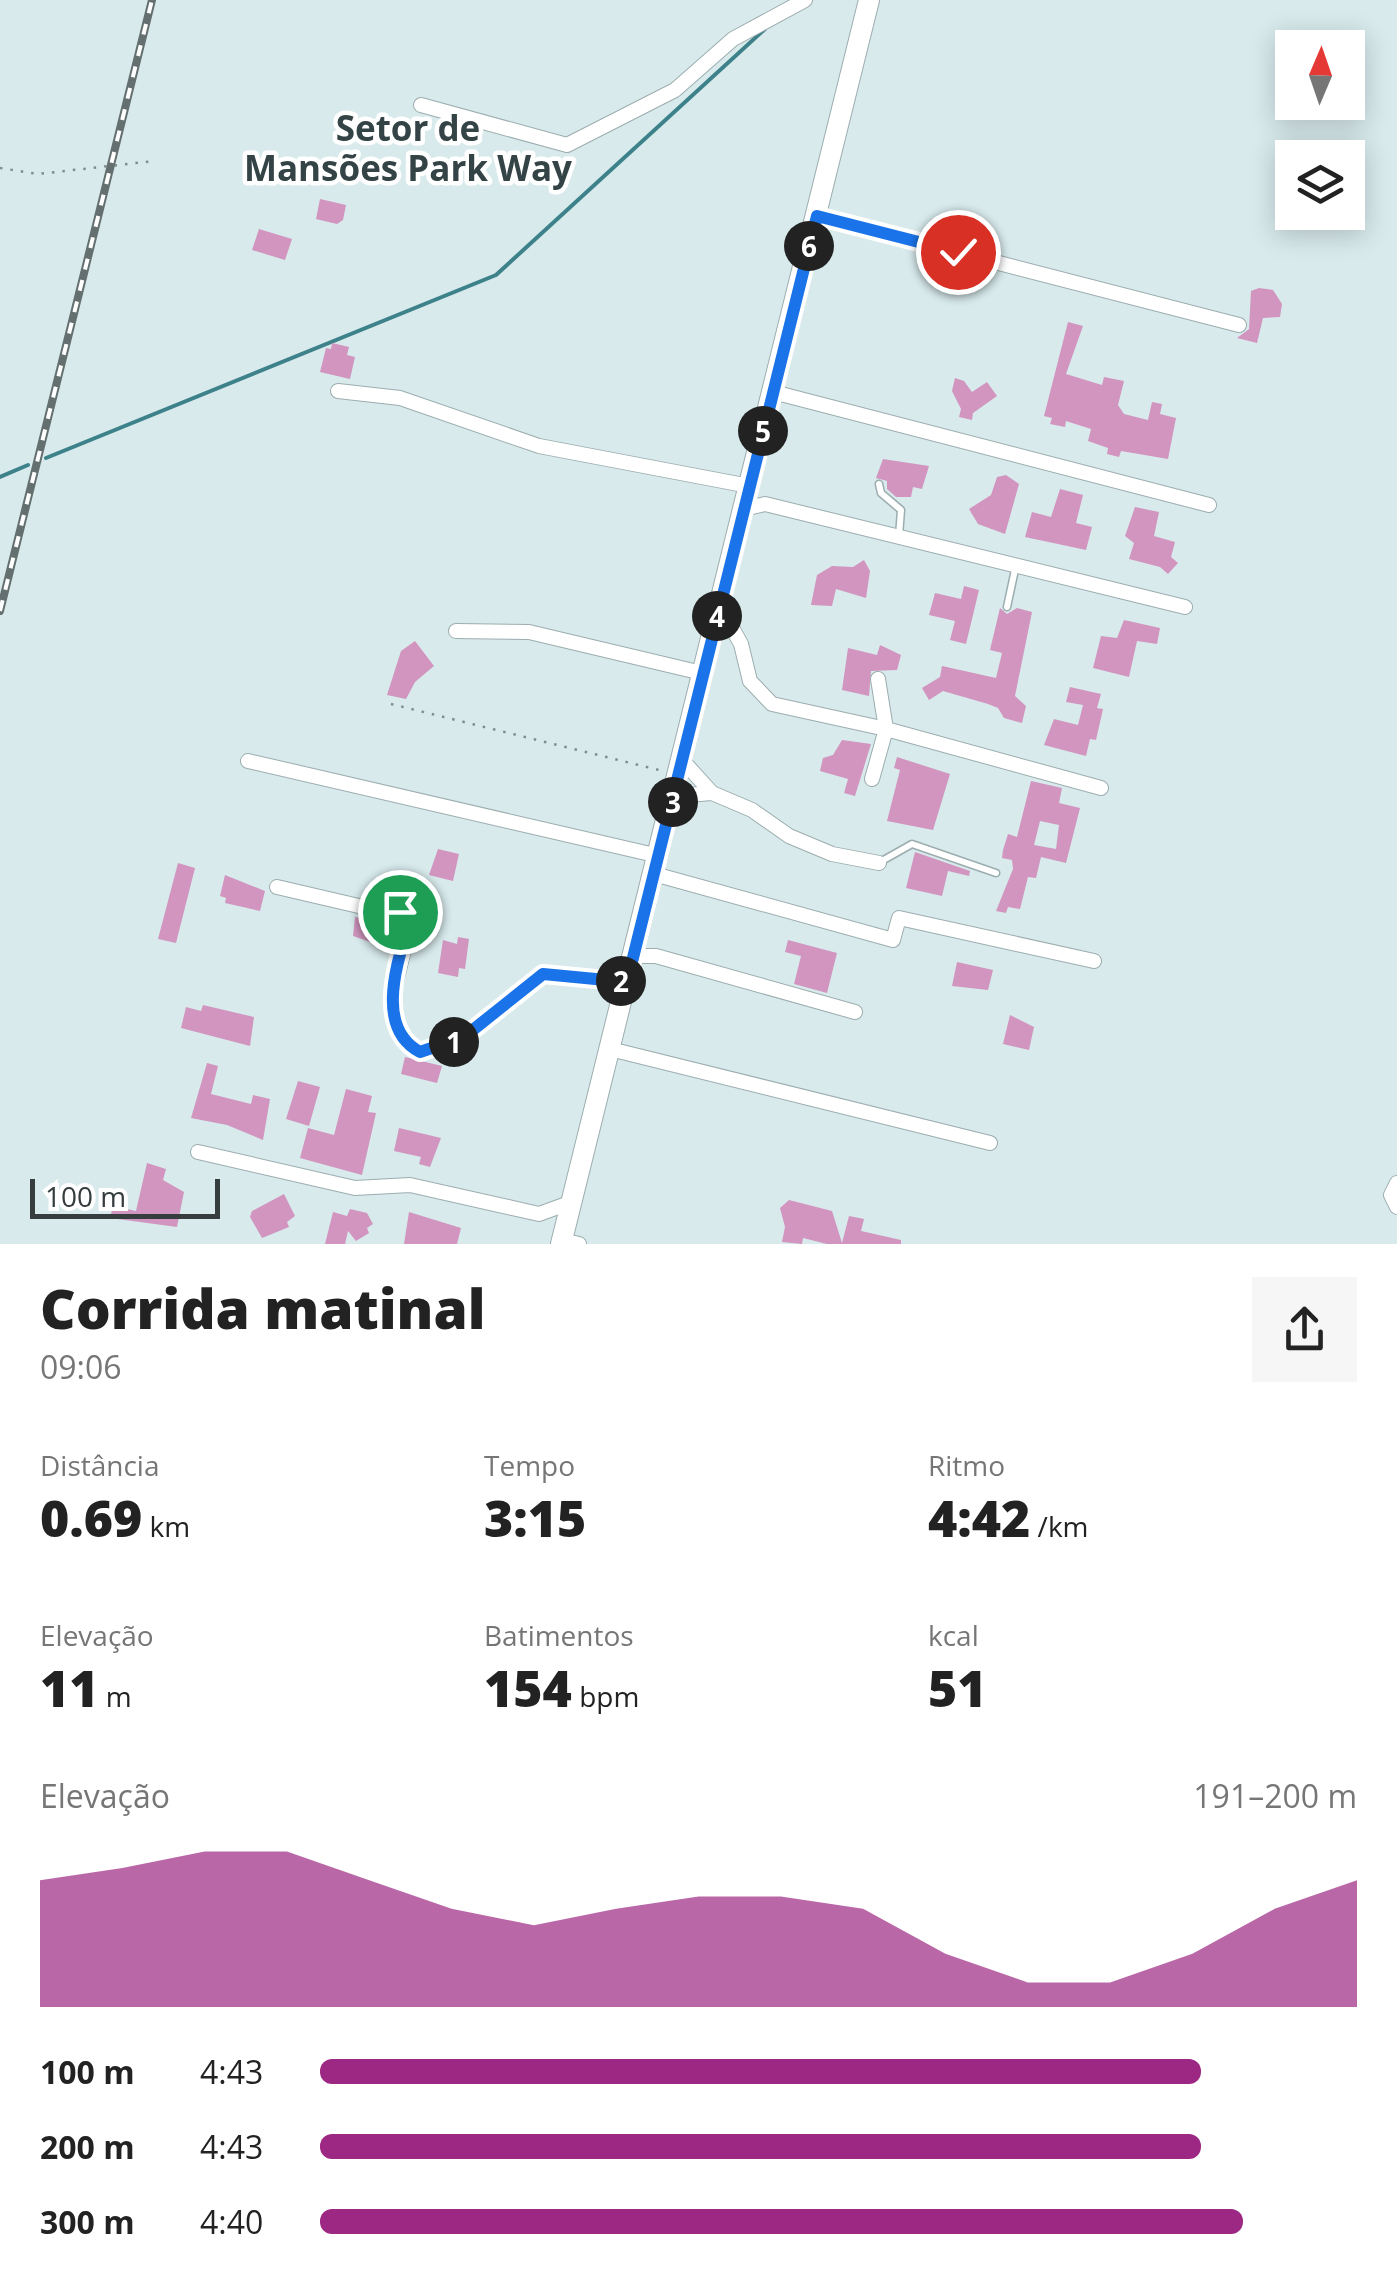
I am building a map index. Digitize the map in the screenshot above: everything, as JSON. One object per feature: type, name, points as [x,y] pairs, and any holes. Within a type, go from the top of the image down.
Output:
[{"type":"street","points":[[421,105],[566,145],[676,90],[732,39],[805,0]]},
{"type":"street","points":[[565,1243],[869,0]]},
{"type":"street","points":[[817,216],[1239,325]]},
{"type":"street","points":[[338,391],[400,398],[539,446],[749,484],[766,504]]},
{"type":"street","points":[[773,392],[1209,505]]},
{"type":"street","points":[[743,509],[766,504],[1185,607]]},
{"type":"street","points":[[720,606],[741,644],[750,682],[763,700],[1101,788]]},
{"type":"street","points":[[456,632],[530,632],[702,673]]},
{"type":"street","points":[[872,780],[886,729],[878,679]]},
{"type":"street","points":[[248,761],[656,865],[892,940],[899,918],[1094,960]]},
{"type":"street","points":[[681,768],[712,793],[752,810],[814,848],[879,863]]},
{"type":"street","points":[[674,796],[712,793]]},
{"type":"street","points":[[277,887],[406,917],[394,1006],[400,1033],[420,1052],[464,1037],[543,974],[627,982]]},
{"type":"street","points":[[635,946],[656,956],[855,1012]]},
{"type":"street","points":[[610,1049],[990,1143]]},
{"type":"street","points":[[198,1152],[354,1188],[410,1185],[539,1214],[572,1202]]},
{"type":"street","points":[[1397,1183],[1391,1195],[1397,1207]]},
{"type":"street","points":[[539,1214],[565,1243]]},
{"type":"lane","points":[[879,484],[881,493],[901,510],[898,536]]},
{"type":"lane","points":[[1007,607],[1016,565]]},
{"type":"lane","points":[[879,863],[912,844],[996,873]]},
{"type":"path","points":[[0,168],[38,174],[154,161]]},
{"type":"path","points":[[391,704],[681,768]]},
{"type":"building","points":[[320,199],[346,205],[343,220],[337,224],[316,219]]},
{"type":"building","points":[[259,229],[292,239],[285,260],[252,250]]},
{"type":"building","points":[[1273,290],[1282,304],[1280,317],[1263,318],[1257,343],[1237,338],[1249,329],[1251,291]]},
{"type":"building","points":[[1068,322],[1083,326],[1066,374],[1102,385],[1104,377],[1124,381],[1118,405],[1124,414],[1148,420],[1152,402],[1162,404],[1160,414],[1176,418],[1168,459],[1121,451],[1119,457],[1107,454],[1108,448],[1088,441],[1091,429],[1066,421],[1065,427],[1050,424],[1052,418],[1044,416]]},
{"type":"building","points":[[332,343],[349,347],[347,355],[355,357],[350,379],[320,372],[326,348],[331,349]]},
{"type":"building","points":[[955,378],[964,381],[972,392],[987,382],[997,396],[973,413],[972,420],[959,417],[961,409],[952,391]]},
{"type":"building","points":[[883,459],[929,466],[922,489],[913,487],[911,497],[896,497],[887,489],[887,481],[876,478]]},
{"type":"building","points":[[1006,475],[1019,484],[1005,534],[978,524],[969,509],[991,495],[997,477]]},
{"type":"building","points":[[1060,489],[1083,495],[1076,523],[1092,527],[1086,550],[1025,537],[1032,512],[1051,517]]},
{"type":"building","points":[[1135,507],[1159,512],[1154,536],[1175,542],[1171,557],[1178,563],[1168,574],[1160,567],[1129,559],[1134,543],[1125,536]]},
{"type":"building","points":[[864,560],[870,571],[866,598],[836,589],[832,606],[811,605],[817,575],[832,566],[853,567]]},
{"type":"building","points":[[964,586],[979,590],[966,644],[950,640],[955,621],[929,615],[935,593],[961,599]]},
{"type":"building","points":[[1000,608],[1007,614],[1017,608],[1032,612],[1015,696],[1026,706],[1022,723],[1004,718],[998,708],[943,691],[929,700],[922,688],[940,677],[942,666],[996,678],[1002,653],[990,650]]},
{"type":"building","points":[[1124,620],[1160,628],[1157,644],[1137,641],[1129,677],[1093,668],[1101,636],[1117,638]]},
{"type":"building","points":[[415,641],[434,666],[415,682],[406,699],[387,695],[401,651]]},
{"type":"building","points":[[880,645],[901,655],[897,670],[871,671],[869,696],[842,690],[848,648],[877,655]]},
{"type":"building","points":[[1070,687],[1101,694],[1097,708],[1103,709],[1096,740],[1090,739],[1086,756],[1044,745],[1054,719],[1078,725],[1083,705],[1066,702]]},
{"type":"building","points":[[842,740],[871,744],[855,796],[844,793],[848,779],[820,771],[823,758],[833,755]]},
{"type":"building","points":[[897,757],[950,774],[933,830],[887,821],[900,770],[894,768]]},
{"type":"building","points":[[1031,781],[1062,788],[1059,803],[1080,808],[1066,863],[1041,857],[1036,878],[1028,877],[1020,909],[996,911],[1013,869],[1012,860],[1002,858],[1003,850],[1008,834],[1017,837]],"holes":[[[1040,821],[1059,825],[1056,849],[1034,845]]]},
{"type":"building","points":[[438,849],[459,854],[453,881],[429,875]]},
{"type":"building","points":[[915,852],[970,871],[969,876],[948,871],[942,896],[906,888]]},
{"type":"building","points":[[178,863],[195,868],[176,943],[158,939]]},
{"type":"building","points":[[225,875],[265,891],[260,911],[225,903],[226,898],[220,896]]},
{"type":"building","points":[[355,917],[396,926],[393,950],[353,936]]},
{"type":"building","points":[[458,937],[469,939],[465,969],[459,968],[458,977],[438,973],[443,940],[457,944]]},
{"type":"building","points":[[788,940],[837,953],[827,993],[794,984],[801,956],[785,952]]},
{"type":"building","points":[[957,962],[993,970],[988,990],[952,986]]},
{"type":"building","points":[[203,1005],[254,1017],[250,1046],[181,1028],[186,1007],[201,1011]]},
{"type":"building","points":[[1010,1015],[1034,1027],[1029,1050],[1003,1044]]},
{"type":"building","points":[[405,1057],[442,1066],[437,1083],[401,1074]]},
{"type":"building","points":[[207,1063],[218,1066],[211,1094],[251,1104],[253,1095],[270,1099],[263,1140],[227,1125],[191,1118]]},
{"type":"building","points":[[298,1081],[320,1087],[309,1126],[286,1119]]},
{"type":"building","points":[[346,1089],[372,1096],[368,1112],[376,1113],[362,1175],[300,1158],[308,1128],[334,1135]]},
{"type":"building","points":[[399,1128],[441,1138],[430,1167],[419,1164],[421,1157],[394,1151]]},
{"type":"building","points":[[147,1163],[166,1169],[163,1180],[184,1192],[177,1227],[110,1218],[113,1206],[136,1211]]},
{"type":"building","points":[[284,1194],[295,1216],[287,1222],[289,1227],[262,1238],[250,1217],[252,1211]]},
{"type":"building","points":[[789,1200],[832,1211],[842,1243],[849,1216],[864,1219],[861,1231],[901,1240],[901,1244],[827,1244],[803,1238],[802,1244],[782,1242],[785,1227],[780,1208]]},
{"type":"building","points":[[350,1209],[367,1213],[373,1224],[367,1228],[369,1233],[356,1241],[348,1231],[345,1244],[325,1244],[333,1212],[347,1216]]},
{"type":"building","points":[[409,1212],[461,1228],[457,1244],[404,1244]]},
{"type":"waterway","points":[[46,458],[496,275],[765,29]]},
{"type":"waterway","points":[[0,477],[28,465]]},
{"type":"railway","points":[[0,611],[152,0]]},
{"type":"district","name":"Setor de Mansões Park Way","points":[[408,149]]},
{"type":"route","points":[[400,912],[408,926],[394,975],[394,1006],[400,1033],[409,1046],[420,1052],[447,1046],[464,1037],[543,974],[627,982],[817,216],[958,252]]}]
